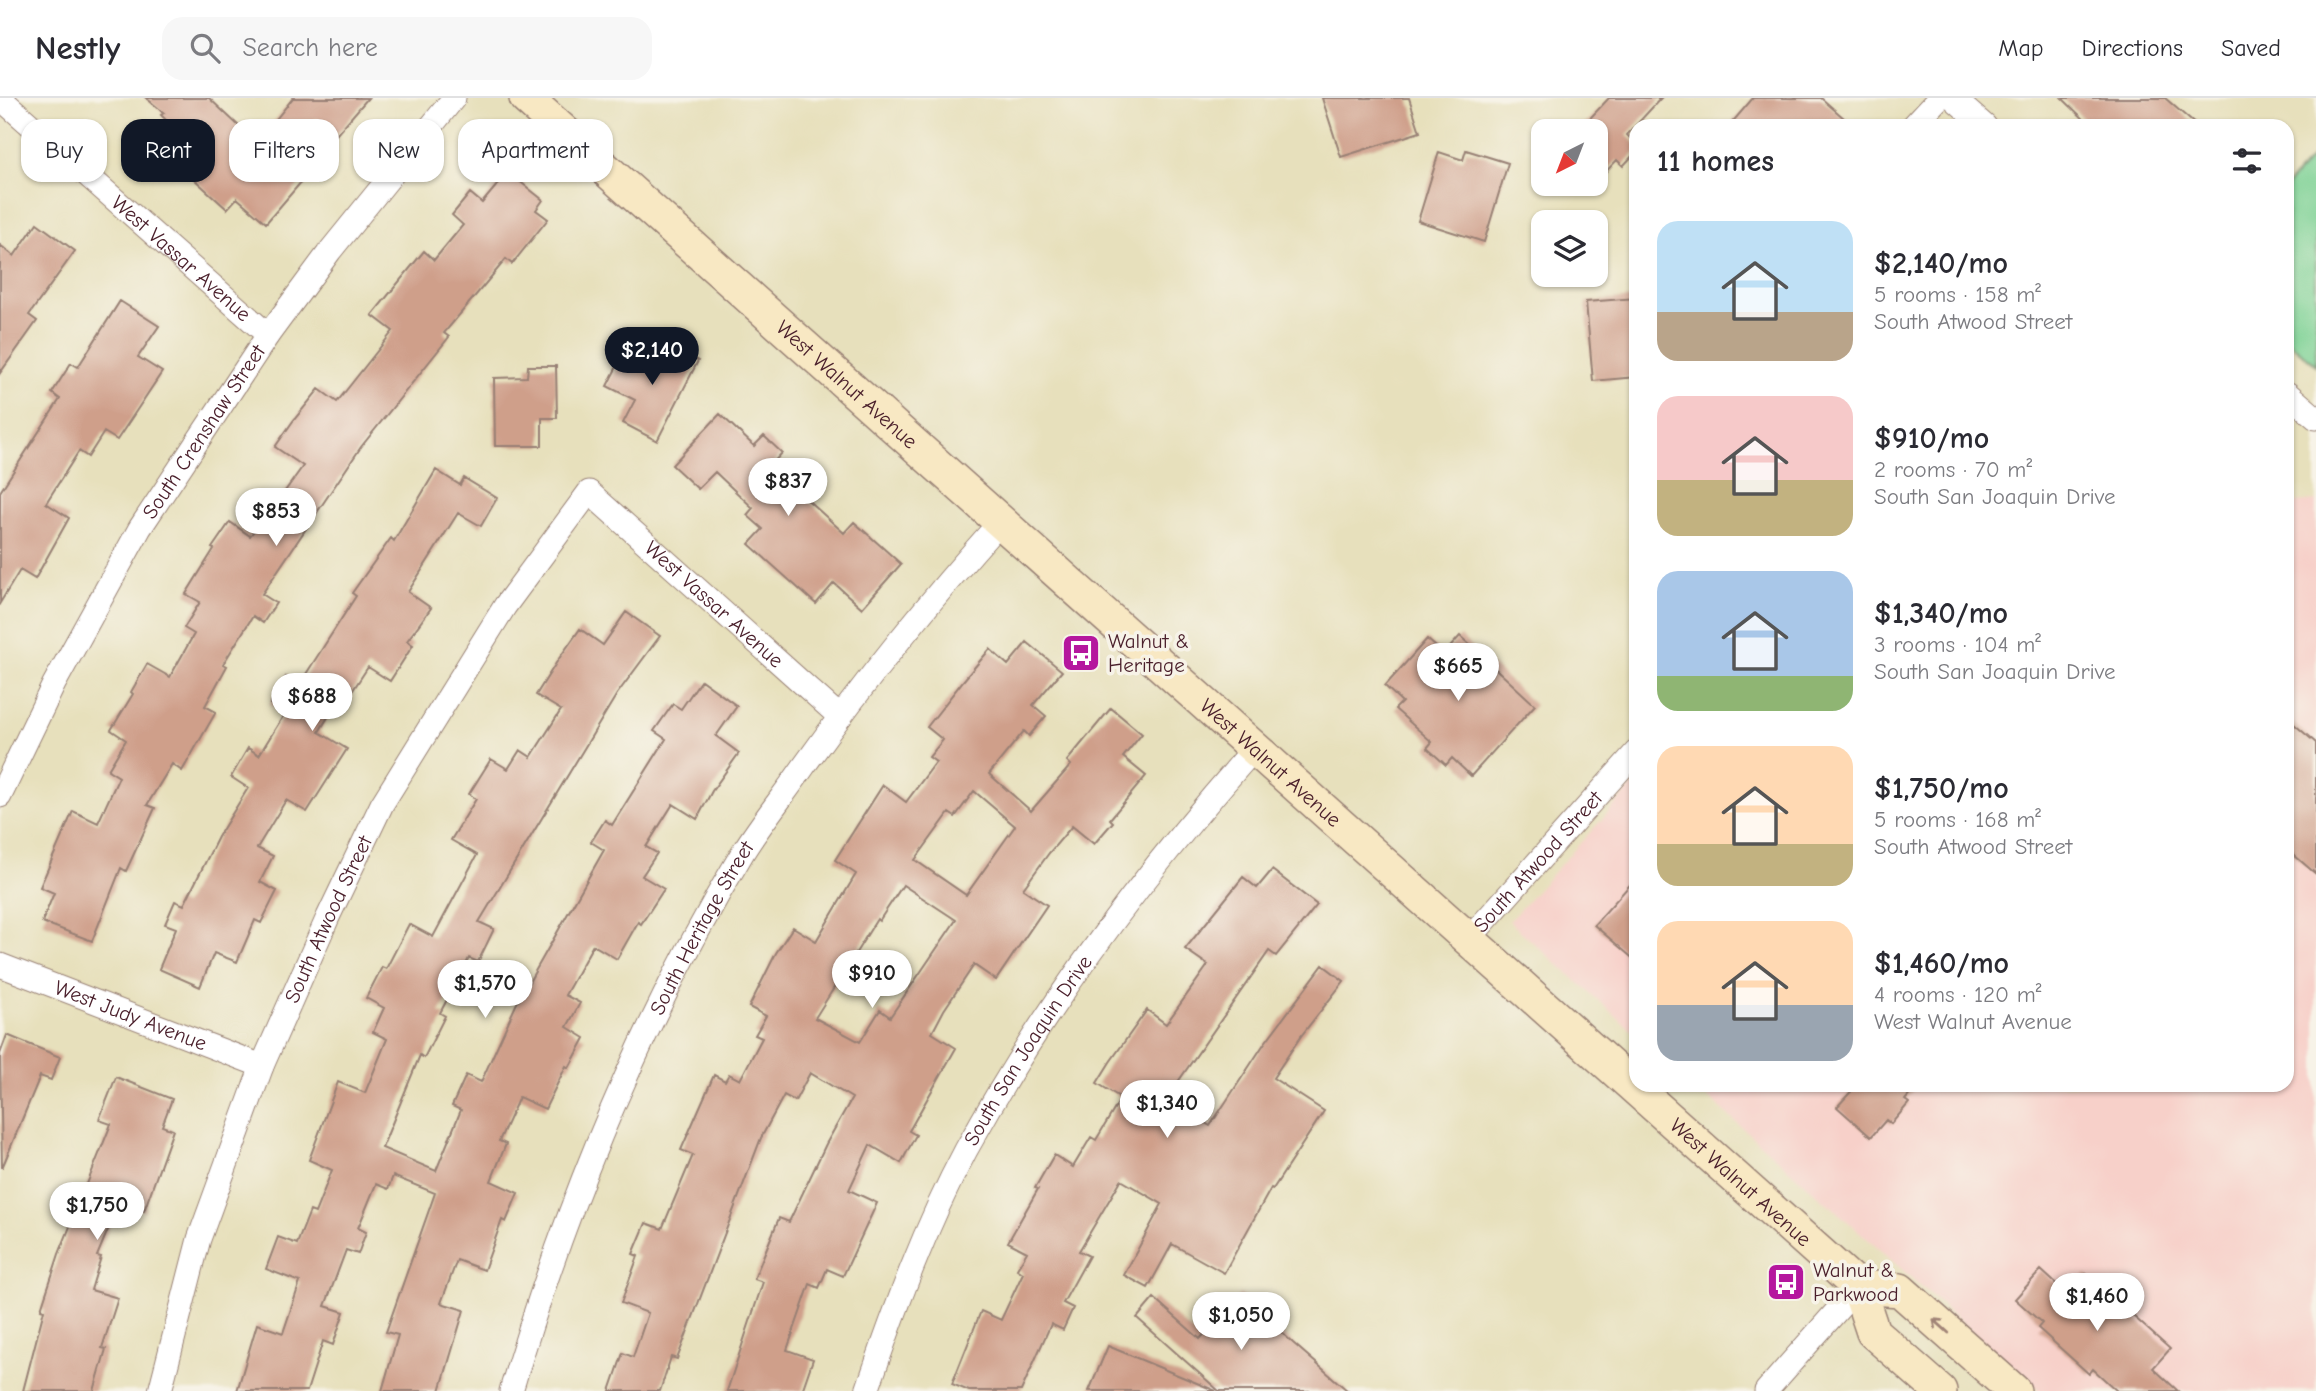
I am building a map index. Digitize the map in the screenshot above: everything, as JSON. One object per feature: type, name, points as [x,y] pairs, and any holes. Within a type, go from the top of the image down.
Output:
[{"type":"main road","name":"West Walnut Avenue","points":[[526,98],[1629,1083]]},
{"type":"main road","name":"West Walnut Avenue","points":[[1639,1092],[1858,1287],[1873,1332],[1940,1391]]},
{"type":"main road","points":[[1858,1287],[1900,1290],[2014,1391]]},
{"type":"street","name":"South Crenshaw Street","points":[[0,796],[54,684],[139,528],[268,335],[379,188],[454,98]]},
{"type":"street","points":[[1919,119],[1938,98]]},
{"type":"street","points":[[1953,98],[1977,119]]},
{"type":"street","name":"West Vassar Avenue","points":[[1,101],[268,335]]},
{"type":"street","points":[[2294,399],[2316,418]]},
{"type":"street","name":"West Vassar Avenue","points":[[589,492],[840,718]]},
{"type":"street","name":"South Atwood Street","points":[[160,1391],[200,1239],[262,1066],[382,804],[505,606],[589,492]]},
{"type":"street","name":"South Heritage Street","points":[[511,1391],[536,1304],[599,1139],[661,1003],[744,851],[905,633],[1000,522]]},
{"type":"street","name":"South San Joaquin Drive","points":[[867,1391],[899,1297],[966,1151],[1082,965],[1151,872],[1254,749]]},
{"type":"street","name":"South Atwood Street","points":[[1468,940],[1629,760]]},
{"type":"street","name":"West Judy Avenue","points":[[0,965],[262,1066]]},
{"type":"street","points":[[1766,1391],[1858,1287]]},
{"type":"shaded area","points":[[2316,501],[2316,1391],[2039,1391],[1702,1092],[2294,1092],[2294,503]]},
{"type":"shaded area","points":[[1629,790],[1629,1028],[1509,921]]},
{"type":"green space","points":[[2316,153],[2316,365],[2294,346],[2294,177]]},
{"type":"building","points":[[146,98],[209,98],[231,119],[229,119],[229,182],[301,182],[266,223],[237,198],[227,209],[197,182],[215,182],[215,119],[165,119],[161,115],[164,113]]},
{"type":"building","points":[[293,98],[368,98],[339,132],[339,119],[276,119]]},
{"type":"building","points":[[1322,98],[1409,98],[1420,132],[1341,157]]},
{"type":"building","points":[[1609,98],[1661,98],[1642,119],[1629,119],[1629,160],[1623,166],[1617,160],[1608,169],[1608,119],[1589,119]]},
{"type":"building","points":[[1753,98],[1821,98],[1845,119],[1735,119]]},
{"type":"building","points":[[2062,98],[2165,98],[2189,119],[2084,119]]},
{"type":"building","points":[[1466,150],[1508,163],[1484,242],[1418,221],[1439,152],[1463,160]]},
{"type":"building","points":[[500,182],[520,182],[543,200],[536,210],[548,219],[512,264],[506,259],[444,333],[449,337],[361,447],[262,594],[276,603],[263,623],[253,616],[223,664],[227,666],[205,706],[216,712],[182,771],[172,764],[147,805],[155,808],[126,871],[121,868],[92,941],[42,922],[54,893],[40,887],[73,811],[98,823],[119,777],[108,770],[126,740],[111,730],[133,694],[131,692],[147,664],[170,677],[194,634],[184,628],[200,602],[186,594],[214,549],[212,548],[230,522],[250,536],[273,504],[275,505],[303,466],[275,447],[319,389],[337,402],[393,331],[372,315],[424,251],[434,260],[463,225],[452,215],[470,193],[482,203]]},
{"type":"building","points":[[37,223],[75,251],[29,315],[37,321],[0,373],[0,245],[14,256]]},
{"type":"building","points":[[1629,299],[1629,378],[1593,381],[1586,302]]},
{"type":"building","points":[[120,301],[159,326],[138,357],[162,372],[117,440],[104,432],[88,457],[79,451],[46,503],[69,518],[35,579],[20,570],[0,603],[0,492],[60,399],[52,393],[71,363],[78,367]]},
{"type":"building","points":[[663,343],[698,361],[657,441],[623,423],[635,400],[607,386],[627,347],[653,361]]},
{"type":"building","points":[[528,366],[556,366],[557,418],[542,418],[542,446],[495,446],[494,378],[527,377]]},
{"type":"building","points":[[720,414],[754,446],[764,436],[782,453],[770,466],[844,533],[854,522],[901,564],[862,608],[834,583],[816,604],[749,544],[763,529],[747,515],[753,508],[715,472],[698,489],[672,465]]},
{"type":"building","points":[[436,470],[460,485],[464,478],[497,498],[481,526],[458,513],[408,592],[431,608],[407,641],[413,645],[390,681],[368,667],[351,693],[345,689],[319,732],[347,749],[307,812],[286,800],[257,848],[273,856],[260,882],[277,891],[261,923],[255,920],[237,962],[214,953],[200,987],[159,969],[176,928],[165,924],[175,901],[184,905],[218,837],[248,788],[231,777],[248,748],[259,755],[285,713],[270,704],[286,677],[299,685],[356,596],[352,593],[391,538],[394,541]]},
{"type":"building","points":[[626,612],[660,636],[617,694],[479,922],[494,929],[478,962],[469,958],[440,1013],[445,1016],[424,1058],[420,1055],[382,1148],[436,1171],[461,1110],[452,1106],[466,1075],[481,1082],[516,1005],[604,850],[591,842],[605,820],[612,825],[666,739],[654,731],[673,704],[681,709],[701,680],[737,706],[716,736],[739,753],[712,791],[697,819],[673,804],[646,847],[657,853],[642,876],[664,889],[641,924],[638,922],[617,959],[593,945],[565,995],[580,1003],[567,1027],[585,1038],[569,1068],[566,1066],[545,1109],[519,1097],[499,1141],[506,1144],[491,1181],[518,1193],[506,1222],[502,1220],[484,1270],[457,1260],[441,1303],[464,1310],[440,1391],[382,1391],[398,1335],[386,1332],[435,1193],[393,1176],[388,1189],[376,1184],[358,1228],[366,1232],[358,1254],[346,1250],[325,1306],[344,1312],[333,1345],[323,1341],[307,1391],[237,1391],[257,1324],[283,1333],[300,1282],[266,1269],[278,1237],[297,1244],[310,1211],[315,1213],[332,1170],[309,1160],[338,1082],[365,1093],[387,1039],[373,1032],[384,1008],[366,998],[382,967],[386,969],[409,924],[433,937],[477,855],[451,840],[476,799],[469,794],[491,759],[508,769],[520,750],[531,757],[561,710],[536,695],[558,660],[580,629],[603,645]]},
{"type":"building","points":[[1460,636],[1535,705],[1471,776],[1452,758],[1446,765],[1427,748],[1432,742],[1395,709],[1402,702],[1385,686],[1427,639],[1444,654]]},
{"type":"building","points":[[1027,642],[1062,671],[1033,705],[1046,716],[1029,736],[1024,731],[989,774],[1031,811],[1071,765],[1067,761],[1111,708],[1142,734],[1123,757],[1146,776],[1110,819],[1113,822],[1094,844],[1072,826],[1023,889],[1047,905],[996,980],[974,965],[944,1010],[932,1033],[956,1048],[909,1131],[916,1135],[901,1163],[870,1145],[849,1190],[877,1203],[843,1276],[827,1269],[819,1288],[810,1284],[787,1350],[813,1359],[802,1391],[727,1391],[763,1282],[754,1279],[779,1218],[789,1222],[826,1144],[852,1098],[810,1073],[795,1101],[784,1095],[761,1138],[677,1359],[671,1357],[660,1391],[610,1391],[623,1353],[633,1357],[648,1313],[621,1303],[638,1256],[633,1254],[646,1223],[662,1229],[693,1155],[681,1150],[714,1075],[725,1081],[729,1074],[740,1080],[762,1038],[755,1035],[766,1016],[749,1007],[776,953],[793,927],[816,941],[856,874],[835,860],[883,785],[906,802],[936,762],[929,757],[943,740],[927,727],[963,681],[990,649],[1008,665]],"holes":[[[974,791],[1015,826],[966,895],[915,860],[949,813],[955,817]],[[903,885],[956,920],[890,1017],[880,1010],[860,1042],[815,1018],[877,919],[879,921]]]},
{"type":"building","points":[[2294,724],[2316,743],[2316,874],[2294,855]]},
{"type":"building","points":[[1272,870],[1317,905],[1276,956],[1269,951],[1166,1099],[1210,1126],[1264,1044],[1323,965],[1344,981],[1301,1036],[1273,1078],[1324,1111],[1273,1189],[1271,1188],[1224,1273],[1172,1244],[1148,1288],[1124,1275],[1162,1204],[1121,1180],[1079,1251],[1089,1256],[1063,1303],[1073,1308],[1063,1330],[1051,1324],[1021,1391],[969,1391],[952,1384],[981,1311],[1001,1320],[1023,1273],[1017,1269],[1027,1252],[1008,1242],[1054,1155],[1073,1167],[1091,1137],[1096,1140],[1121,1098],[1097,1083],[1110,1062],[1147,1010],[1166,1024],[1208,965],[1185,949],[1243,877],[1257,888]]},
{"type":"building","points":[[1629,886],[1629,955],[1594,925]]},
{"type":"building","points":[[7,1035],[60,1057],[51,1080],[40,1076],[2,1168],[0,1054]]},
{"type":"building","points":[[116,1077],[172,1099],[162,1126],[173,1130],[144,1211],[120,1201],[97,1256],[101,1257],[91,1290],[118,1298],[102,1348],[106,1349],[94,1391],[23,1391],[44,1310],[41,1309],[59,1254],[111,1124],[99,1120]]},
{"type":"building","points":[[1851,1092],[1912,1092],[1905,1100],[1909,1103],[1891,1124],[1886,1120],[1871,1137],[1837,1107]]},
{"type":"building","points":[[2041,1270],[2064,1291],[2077,1277],[2080,1280],[2086,1274],[2170,1349],[2153,1368],[2178,1391],[2117,1391],[2093,1369],[2089,1374],[2038,1328],[2042,1323],[2015,1299]]},
{"type":"building","points":[[1240,1294],[1348,1391],[1219,1391],[1137,1318],[1154,1298],[1200,1339]]},
{"type":"building","points":[[1108,1346],[1216,1391],[1089,1391]]},
{"type":"place","name":"Walnut & Heritage","points":[[1081,653]]},
{"type":"place","name":"Walnut & Parkwood","points":[[1786,1282]]}]
